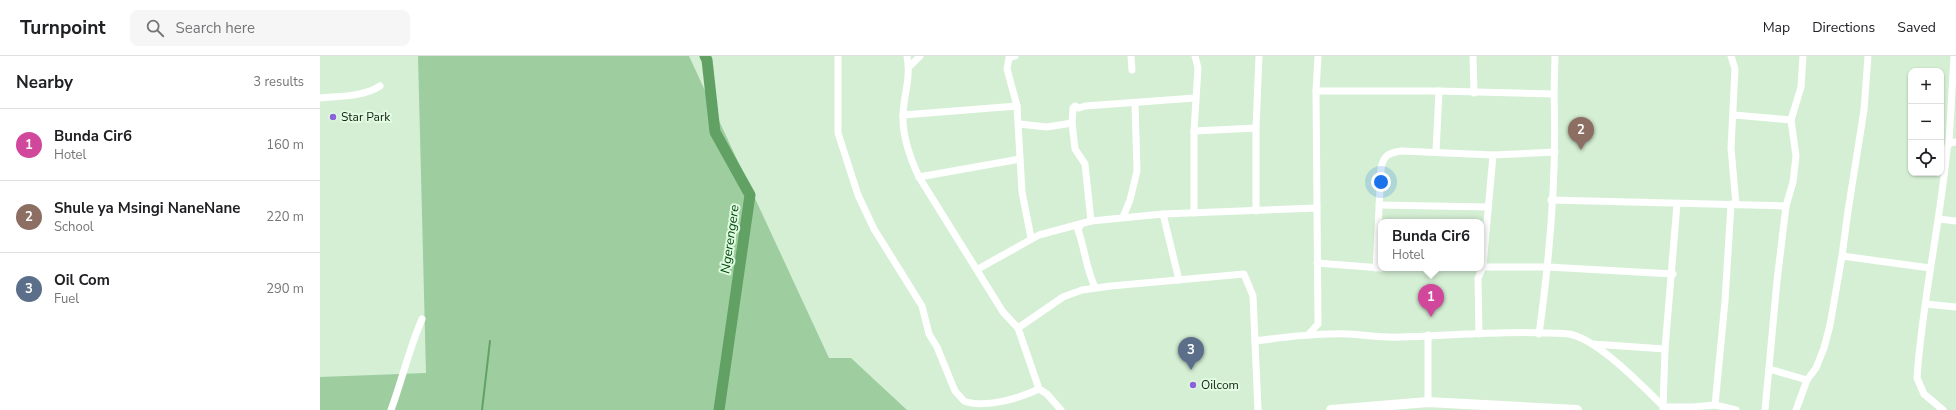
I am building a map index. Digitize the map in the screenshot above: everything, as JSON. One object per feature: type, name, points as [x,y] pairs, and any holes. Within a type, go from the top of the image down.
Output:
[{"type":"highway","points":[[1331,410],[1428,402],[1577,410]]},
{"type":"street","points":[[838,56],[838,133],[858,195],[874,229],[922,306],[926,326],[955,391],[964,401],[984,404],[1016,398],[1039,389]]},
{"type":"street","points":[[907,56],[909,67],[908,88],[903,115],[906,139],[911,159],[918,177],[978,269],[1003,312],[1018,328],[1039,389],[1047,394],[1061,410]]},
{"type":"street","points":[[909,67],[920,56]]},
{"type":"street","points":[[1015,56],[1009,58],[1007,69],[1017,106],[1023,200],[1031,238]]},
{"type":"street","points":[[1131,56],[1132,70]]},
{"type":"street","points":[[1194,213],[1194,131],[1198,68],[1195,56]]},
{"type":"street","points":[[1256,211],[1256,128],[1259,56]]},
{"type":"street","points":[[1308,335],[1318,324],[1316,91],[1318,56]]},
{"type":"street","points":[[1473,56],[1474,93]]},
{"type":"street","points":[[1539,334],[1548,267],[1555,152],[1554,94],[1556,56]]},
{"type":"street","points":[[1715,405],[1733,204],[1731,148],[1734,115],[1735,69],[1731,56]]},
{"type":"street","points":[[1765,410],[1770,343],[1786,206],[1793,182],[1796,156],[1791,120],[1801,87],[1803,56]]},
{"type":"street","points":[[1796,410],[1807,380],[1816,368],[1825,343],[1842,256],[1864,110],[1868,56]]},
{"type":"street","points":[[1943,410],[1924,394],[1918,384],[1917,378],[1930,268],[1952,143],[1954,56]]},
{"type":"street","points":[[320,98],[359,93],[373,90],[380,86]]},
{"type":"street","points":[[1316,91],[1439,91],[1554,94]]},
{"type":"street","points":[[1436,152],[1439,91]]},
{"type":"street","points":[[1091,221],[1085,164],[1076,149],[1072,123],[1073,108],[1076,106],[1079,108],[1083,106],[1195,98]]},
{"type":"street","points":[[1123,217],[1130,200],[1137,171],[1135,103]]},
{"type":"street","points":[[903,115],[1017,106]]},
{"type":"street","points":[[1734,115],[1791,120]]},
{"type":"street","points":[[1019,124],[1047,127],[1072,123]]},
{"type":"street","points":[[1194,131],[1256,128]]},
{"type":"street","points":[[1380,219],[1380,169],[1384,157],[1388,154],[1401,151],[1493,155],[1555,152]]},
{"type":"street","points":[[1484,247],[1493,155]]},
{"type":"street","points":[[918,177],[1020,159]]},
{"type":"street","points":[[1551,200],[1786,206]]},
{"type":"street","points":[[1663,408],[1665,349],[1673,274],[1677,204]]},
{"type":"street","points":[[1380,205],[1488,207]]},
{"type":"street","points":[[978,269],[1031,238],[1047,232],[1091,221],[1163,214],[1317,208]]},
{"type":"street","points":[[1163,214],[1179,280]]},
{"type":"street","points":[[1939,219],[1956,221]]},
{"type":"street","points":[[1081,224],[1078,230],[1084,248],[1089,274],[1095,287]]},
{"type":"street","points":[[1842,256],[1930,268]]},
{"type":"street","points":[[1317,263],[1378,268]]},
{"type":"street","points":[[1484,267],[1548,267],[1673,274]]},
{"type":"street","points":[[1479,334],[1478,278],[1481,271]]},
{"type":"street","points":[[1018,328],[1063,297],[1095,287],[1244,274],[1253,296],[1258,410]]},
{"type":"street","points":[[1926,304],[1956,307]]},
{"type":"street","points":[[391,410],[404,375],[415,333],[422,319]]},
{"type":"street","points":[[1255,341],[1308,335],[1350,334],[1371,337],[1399,337],[1428,334],[1575,335],[1582,337],[1593,344],[1633,377],[1663,408],[1715,405],[1736,410]]},
{"type":"street","points":[[1428,334],[1428,402]]},
{"type":"street","points":[[1593,344],[1665,349]]},
{"type":"street","points":[[1769,369],[1807,380]]},
{"type":"green space","points":[[418,56],[689,56],[829,358],[851,358],[907,410],[320,410],[320,377],[426,373]]},
{"type":"waterway","name":"Ngerengere","points":[[705,56],[707,60],[715,132],[750,195],[719,410]]},
{"type":"waterway","points":[[482,410],[490,341]]},
{"type":"place","name":"Star Park","points":[[333,117]]},
{"type":"place","name":"Shule ya Msingi NaneNane","points":[[1581,150]]},
{"type":"place","name":"Bunda Cir6","points":[[1431,317]]},
{"type":"place","name":"Oil Com","points":[[1191,370]]},
{"type":"place","name":"Oilcom","points":[[1193,385]]}]
